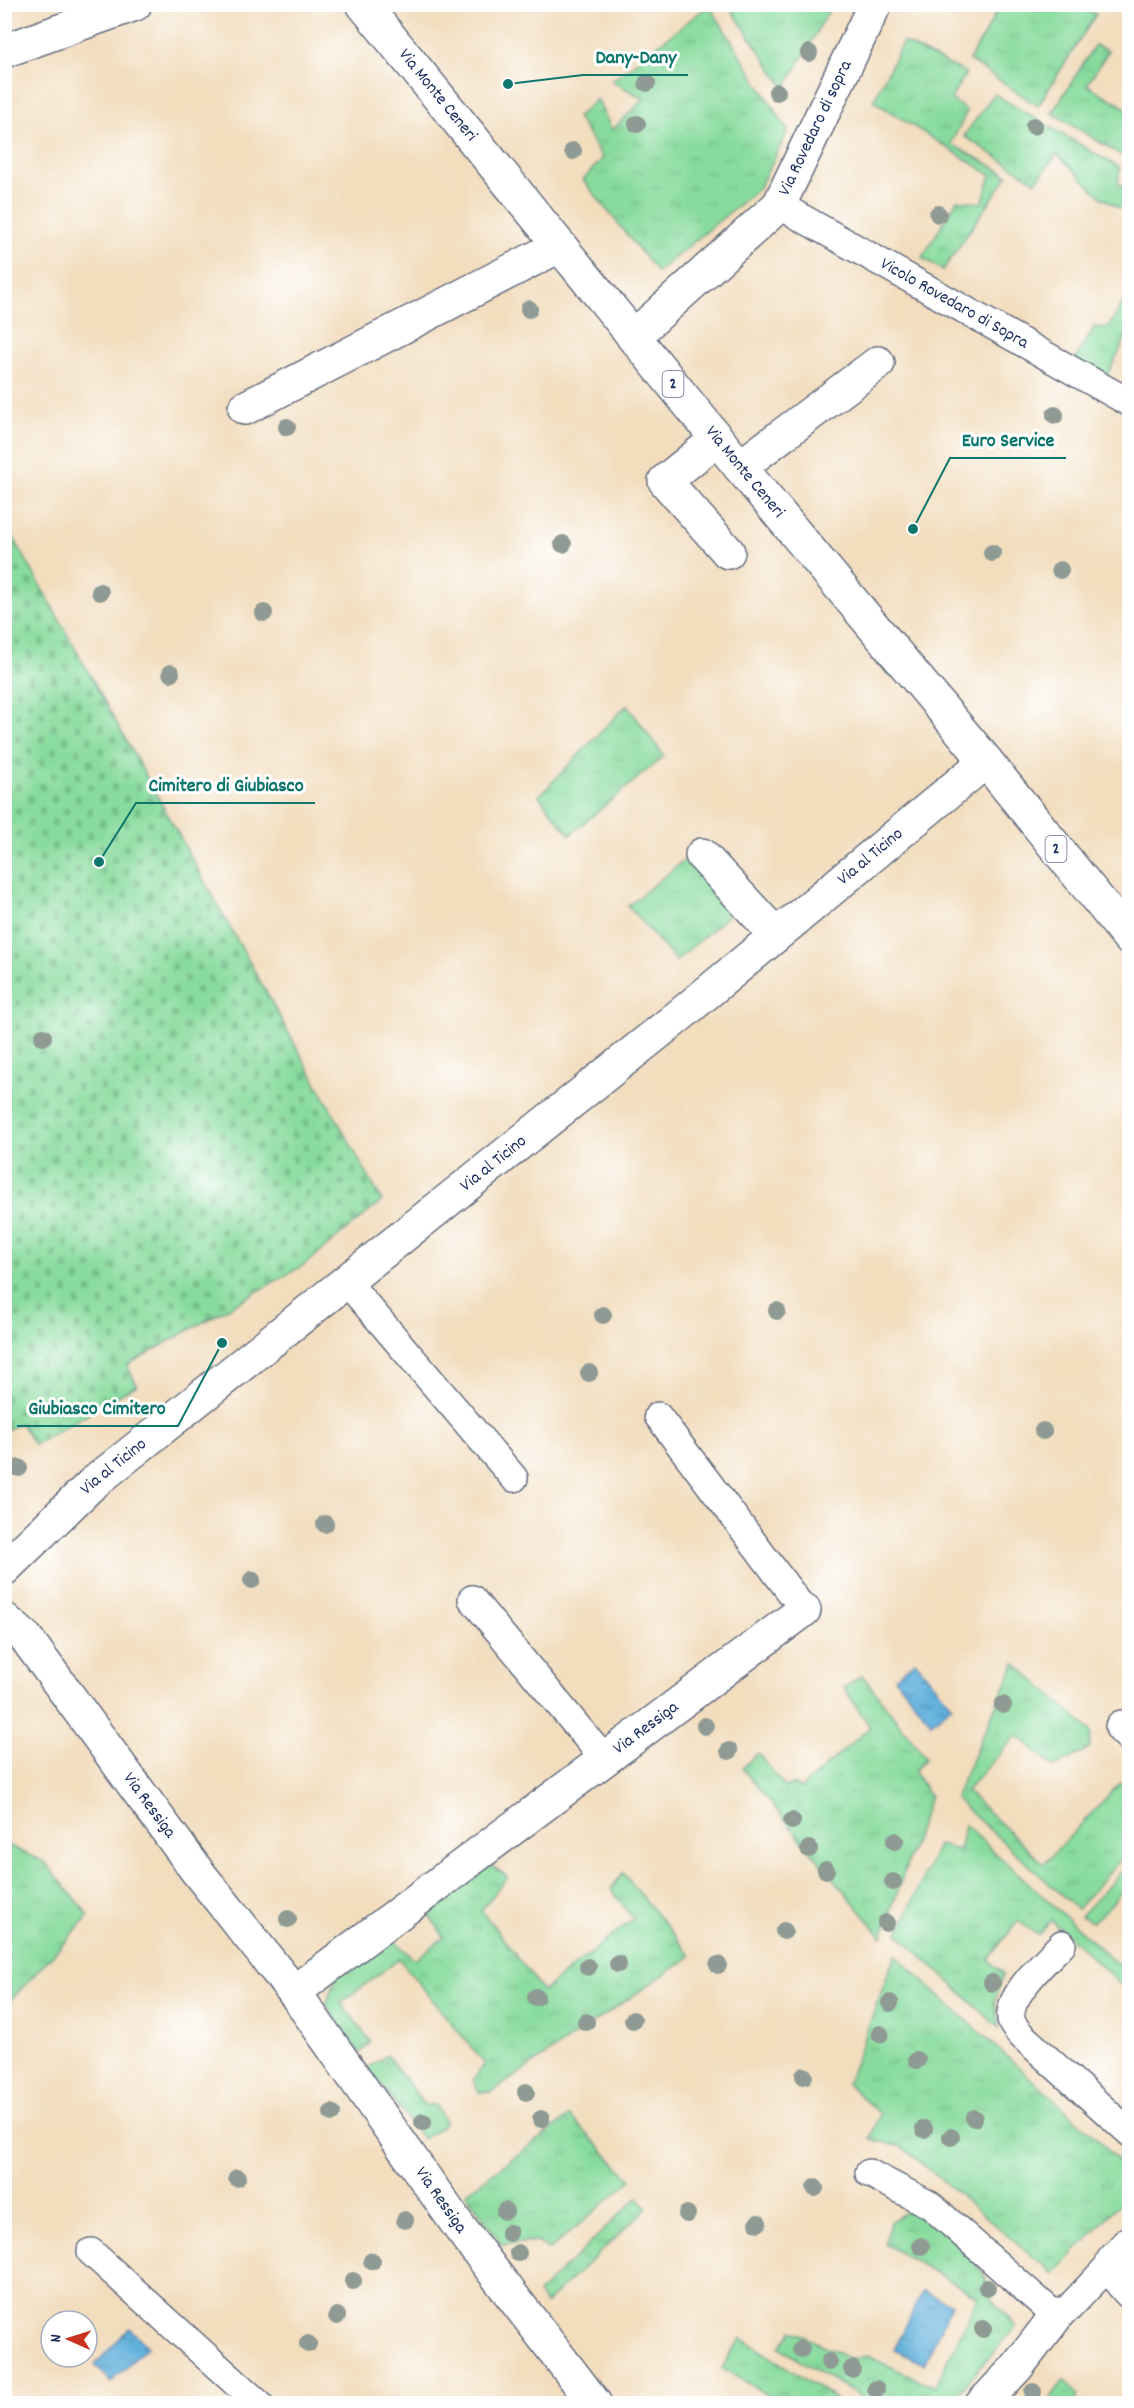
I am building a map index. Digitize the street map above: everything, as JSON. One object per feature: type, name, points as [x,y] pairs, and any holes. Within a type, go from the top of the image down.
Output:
[{"type":"street","points":[[4,51],[135,4]]},
{"type":"street","name":"Via Monte Ceneri","points":[[363,4],[633,337],[986,761],[1130,939]]},
{"type":"street","name":"Via Rovedaro di sopra","points":[[633,337],[779,205],[875,4]]},
{"type":"street","points":[[244,408],[559,246]]},
{"type":"street","points":[[740,467],[878,363]]},
{"type":"street","points":[[717,439],[665,481],[728,552]]},
{"type":"street","name":"Via al Ticino","points":[[4,1569],[92,1484],[776,935],[986,761]]},
{"type":"street","points":[[702,855],[776,935]]},
{"type":"street","name":"Via Ressiga","points":[[294,1992],[804,1610]]},
{"type":"street","name":"Via Ressiga","points":[[4,1619],[26,1638],[197,1871],[294,1992],[460,2228],[595,2403]]},
{"type":"street","points":[[1121,2252],[1122,2283],[1130,2292]]},
{"type":"street","points":[[982,2403],[1017,2367],[1058,2314]]},
{"type":"lane","name":"Vicolo Rovedaro di Sopra","points":[[779,205],[1130,403]]},
{"type":"lane","points":[[346,1281],[514,1478]]},
{"type":"lane","name":"Via Ressiga","points":[[658,1416],[804,1610]]},
{"type":"lane","points":[[472,1599],[605,1760]]},
{"type":"lane","points":[[1062,1944],[1016,1997],[1011,2010],[1012,2024],[1021,2035],[1130,2133]]},
{"type":"lane","points":[[869,2173],[930,2205],[1048,2310],[1058,2314],[1068,2308],[1121,2252]]},
{"type":"lane","points":[[91,2252],[259,2403]]},
{"type":"green space","points":[[709,5],[788,131],[759,188],[657,272],[583,180],[603,158],[577,117],[597,99],[612,130],[644,99],[612,81]]},
{"type":"green space","points":[[728,5],[832,5],[785,88]]},
{"type":"green space","points":[[1001,5],[1077,5],[1096,14],[1038,106],[969,60]]},
{"type":"green space","points":[[903,42],[966,73],[951,99],[967,111],[951,144],[1008,175],[943,270],[922,258],[957,200],[982,203],[991,175],[873,101]]},
{"type":"green space","points":[[1095,45],[1108,51],[1087,85],[1129,110],[1129,160],[1052,113]]},
{"type":"green space","points":[[994,94],[1120,168],[1118,183],[1129,191],[1129,214],[1101,197],[1057,154],[1036,182],[964,136]]},
{"type":"green space","points":[[1129,293],[1129,332],[1105,379],[1074,361],[1094,327],[1108,328]]},
{"type":"green space","points":[[5,522],[382,1201],[304,1265],[127,1365],[137,1385],[34,1445],[21,1423],[4,1431]]},
{"type":"green space","points":[[627,705],[664,756],[570,835],[539,796]]},
{"type":"green space","points":[[689,856],[734,910],[676,961],[628,906]]},
{"type":"green space","points":[[1015,1663],[1091,1731],[1090,1748],[1054,1767],[1017,1735],[966,1791],[1044,1864],[1120,1783],[1129,1783],[1129,1850],[1077,1909],[955,1798]]},
{"type":"green space","points":[[862,1675],[926,1758],[914,1771],[930,1796],[882,1937],[742,1768],[758,1753],[785,1787],[793,1784],[801,1788],[870,1727],[844,1688]]},
{"type":"green space","points":[[965,1825],[1129,1975],[1129,1992],[1051,1920],[1038,1935],[1018,1921],[988,1959],[1003,1974],[995,2000],[999,2028],[898,1934],[938,1845],[959,1850]]},
{"type":"green space","points":[[5,1844],[45,1862],[89,1916],[5,2006]]},
{"type":"green space","points":[[489,1864],[508,1877],[481,1910],[543,1991],[633,1919],[611,1889],[623,1873],[691,1956],[492,2092],[479,2092],[473,2080],[485,2064],[399,1959],[341,2003],[371,2042],[360,2053],[326,2005],[337,1975],[390,1937],[415,1960],[444,1937],[428,1913]]},
{"type":"green space","points":[[1129,1864],[1129,1883],[1106,1910],[1092,1922],[1081,1916]]},
{"type":"green space","points":[[895,1955],[1105,2146],[1129,2174],[1129,2194],[1054,2274],[902,2147],[870,2139],[880,2114],[847,2084]]},
{"type":"green space","points":[[387,2055],[424,2105],[435,2105],[446,2123],[423,2139],[368,2068]]},
{"type":"green space","points":[[570,2116],[631,2180],[549,2250],[536,2241],[502,2245],[466,2193]]},
{"type":"green space","points":[[638,2197],[647,2208],[545,2304],[538,2293]]},
{"type":"green space","points":[[907,2211],[931,2216],[974,2258],[985,2277],[990,2296],[1016,2327],[949,2403],[870,2403],[780,2348],[792,2330],[850,2359],[867,2356],[935,2387],[978,2297],[885,2244],[890,2222]]},
{"type":"green space","points":[[741,2338],[842,2403],[781,2403],[722,2368]]},
{"type":"green space","points":[[1064,2380],[1078,2396],[1073,2403],[1047,2403]]},
{"type":"water","points":[[915,1661],[952,1706],[931,1723],[895,1678]]},
{"type":"water","points":[[923,2291],[952,2304],[924,2364],[894,2350]]},
{"type":"water","points":[[129,2328],[148,2346],[111,2382],[99,2369],[99,2361]]},
{"type":"place","name":"Dany-Dany","points":[[508,84]]},
{"type":"place","name":"Euro Service","points":[[913,529]]},
{"type":"place","name":"Cimitero di Giubiasco","points":[[99,862]]},
{"type":"place","name":"Giubiasco Cimitero","points":[[222,1343]]}]
